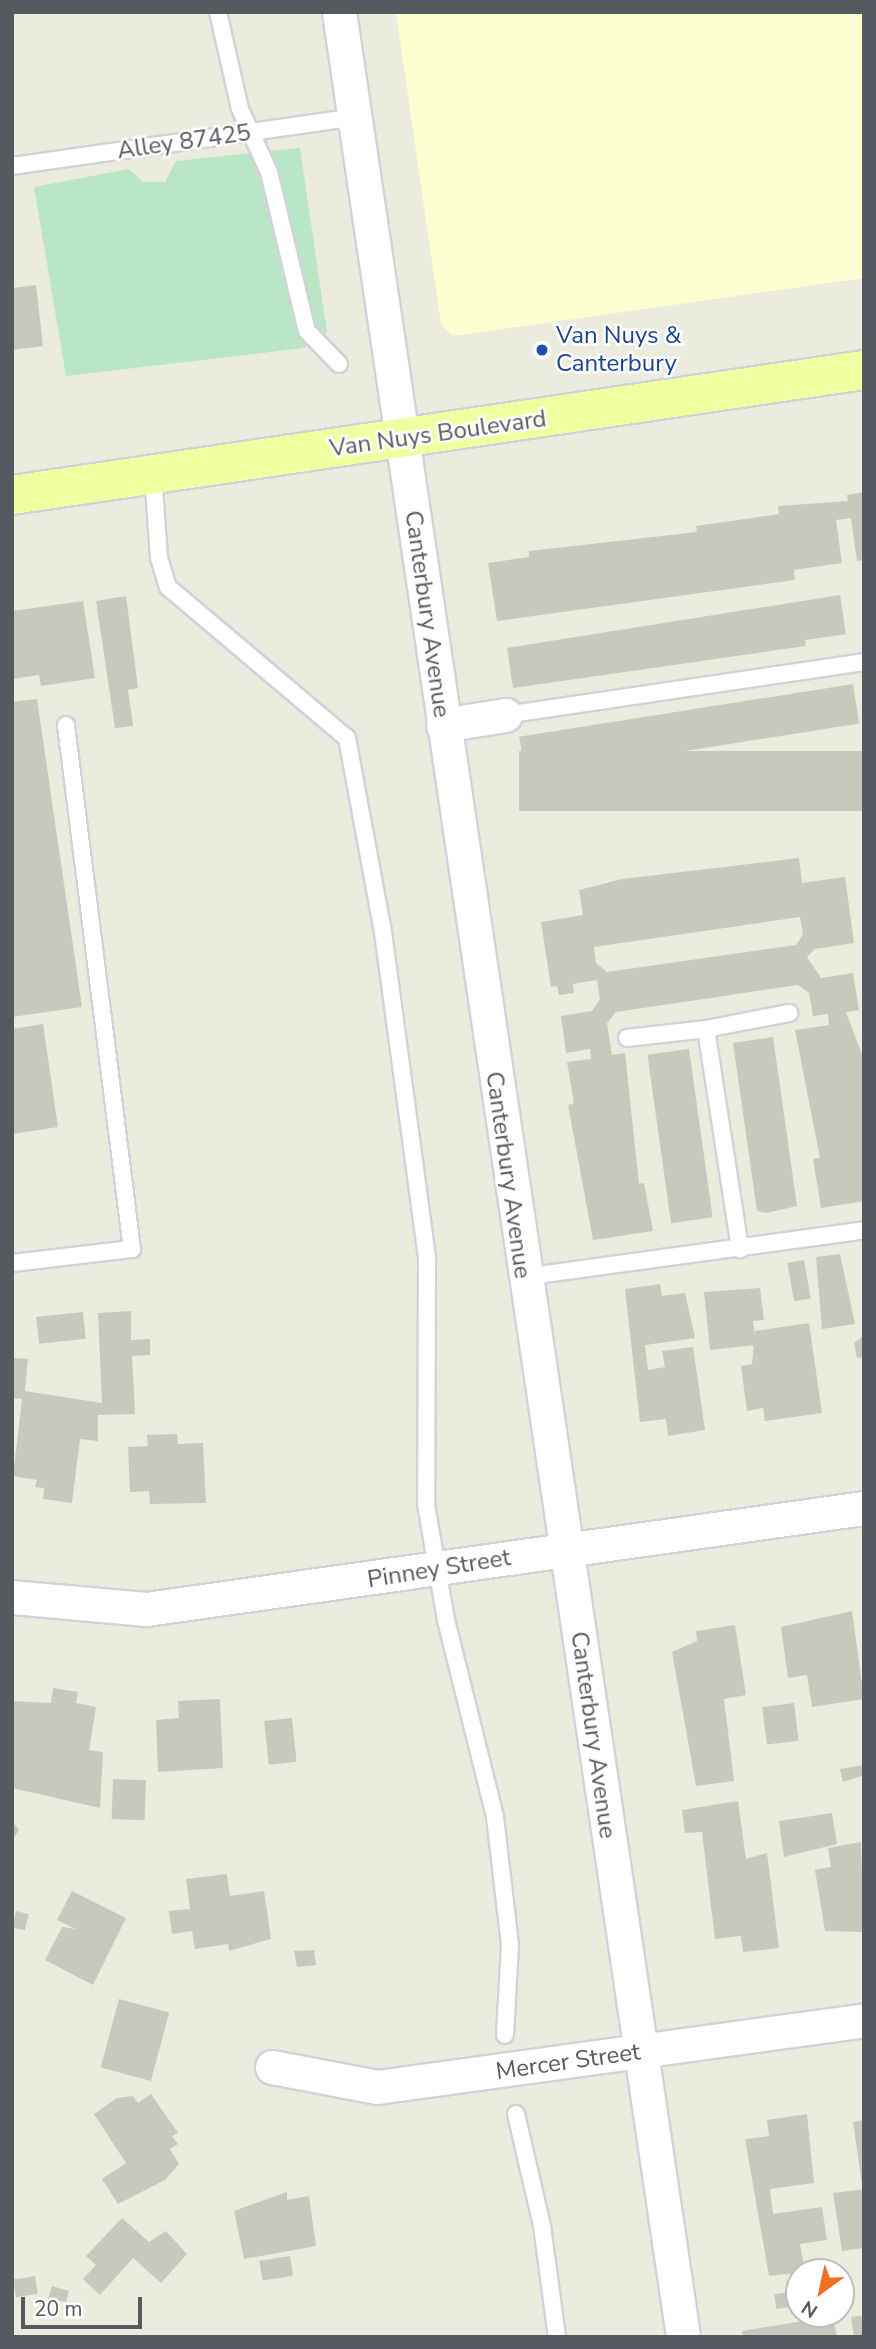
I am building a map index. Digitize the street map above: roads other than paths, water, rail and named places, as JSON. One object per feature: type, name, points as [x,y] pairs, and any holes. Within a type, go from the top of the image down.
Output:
[{"type":"main road","name":"Van Nuys Boulevard","points":[[12,495],[401,441],[864,370]]},
{"type":"street","name":"Canterbury Avenue","points":[[339,12],[523,1277],[683,2337]]},
{"type":"street","points":[[443,725],[505,715]]},
{"type":"street","name":"Pinney Street","points":[[12,1597],[146,1609],[441,1571],[864,1508]]},
{"type":"street","name":"Mercer Street","points":[[272,2067],[377,2087],[864,2020]]},
{"type":"lane","points":[[218,12],[240,109],[254,131],[307,331],[339,364]]},
{"type":"lane","name":"Alley 87425","points":[[12,166],[356,117]]},
{"type":"lane","points":[[153,474],[159,558],[168,587],[347,738],[383,932],[427,1258],[426,1504],[441,1571],[446,1620],[495,1818],[510,1945],[505,2035]]},
{"type":"lane","points":[[505,715],[864,662]]},
{"type":"lane","points":[[12,1263],[132,1250],[66,725]]},
{"type":"lane","points":[[626,1038],[706,1029],[789,1013]]},
{"type":"lane","points":[[706,1029],[740,1249]]},
{"type":"lane","points":[[523,1277],[864,1230]]},
{"type":"lane","points":[[516,2114],[542,2226],[556,2337]]},
{"type":"place","name":"Van Nuys & Canterbury","points":[[542,350]]}]
